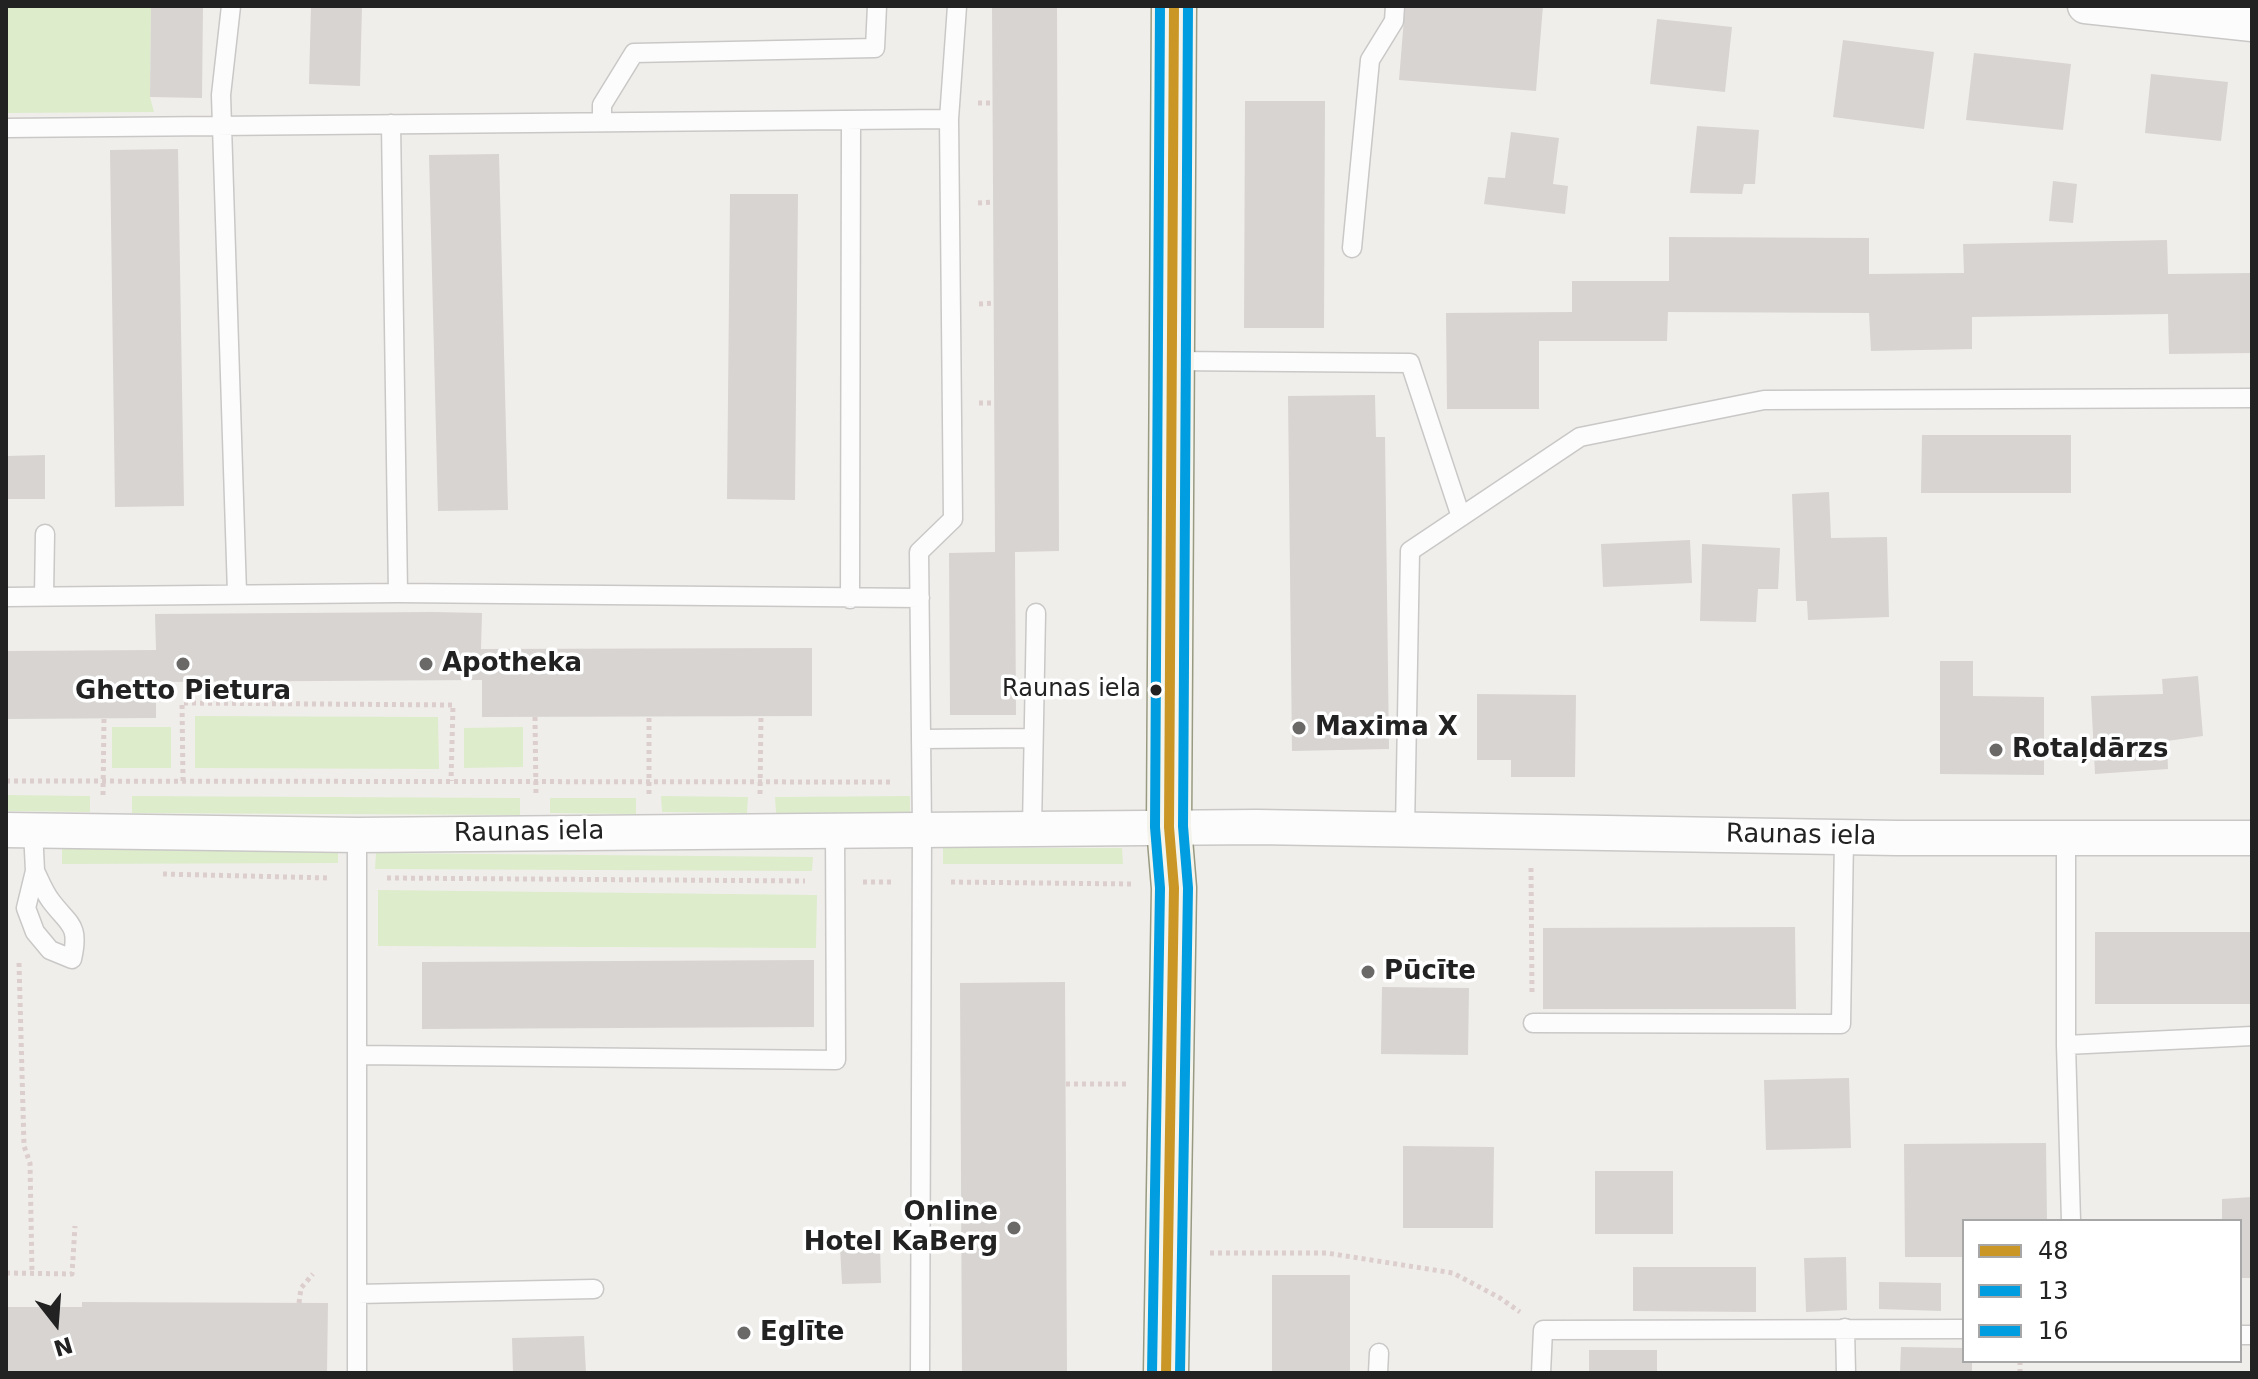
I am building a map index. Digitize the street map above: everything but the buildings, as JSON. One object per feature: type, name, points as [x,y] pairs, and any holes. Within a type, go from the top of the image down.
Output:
[{"type":"street","points":[[1166,1373],[1174,888],[1169,827],[1174,6]]},
{"type":"street","points":[[2085,6],[2252,24]]},
{"type":"street","name":"Raunas iela","points":[[20,830],[357,835],[1169,827],[1844,837],[2252,838]]},
{"type":"lane","points":[[231,6],[221,95],[237,593]]},
{"type":"lane","points":[[602,122],[602,105],[634,53],[875,48],[877,6]]},
{"type":"lane","points":[[920,1373],[922,782],[919,552],[953,519],[949,119],[957,6]]},
{"type":"lane","points":[[1352,248],[1370,60],[1394,21],[1395,6]]},
{"type":"lane","points":[[6,128],[949,119]]},
{"type":"lane","points":[[850,599],[851,120]]},
{"type":"lane","points":[[391,124],[398,593]]},
{"type":"lane","points":[[1173,361],[1410,363],[1461,517]]},
{"type":"lane","points":[[1405,829],[1410,551],[1580,437],[1764,400],[2252,398]]},
{"type":"lane","points":[[44,596],[45,534]]},
{"type":"lane","points":[[6,597],[398,593],[920,598]]},
{"type":"lane","points":[[1032,828],[1036,613]]},
{"type":"lane","points":[[921,739],[1033,738]]},
{"type":"lane","points":[[358,1055],[836,1060],[835,829]]},
{"type":"lane","points":[[20,830],[35,871],[51,900],[70,920],[76,941],[72,959],[50,950],[35,932],[26,908],[35,871]]},
{"type":"lane","points":[[357,835],[357,1373]]},
{"type":"lane","points":[[1533,1023],[1841,1024],[1844,837]]},
{"type":"lane","points":[[2066,838],[2066,1045],[2071,1219]]},
{"type":"lane","points":[[2066,1045],[2252,1036]]},
{"type":"lane","points":[[357,1294],[594,1289]]},
{"type":"lane","points":[[1845,1328],[1846,1373]]},
{"type":"lane","points":[[1541,1373],[1543,1330],[1962,1329]]},
{"type":"lane","points":[[1378,1373],[1379,1353]]},
{"type":"path","points":[[183,781],[182,703],[453,705],[451,781]]},
{"type":"path","points":[[648,831],[649,716]]},
{"type":"path","points":[[760,830],[761,716]]},
{"type":"path","points":[[535,717],[536,833]]},
{"type":"path","points":[[103,832],[104,719]]},
{"type":"path","points":[[6,781],[922,782]]},
{"type":"path","points":[[1531,859],[1533,1023]]},
{"type":"path","points":[[156,874],[1138,884]]},
{"type":"path","points":[[26,908],[19,957],[24,1146],[30,1163],[32,1273]]},
{"type":"path","points":[[1066,1084],[1135,1084]]},
{"type":"path","points":[[6,1273],[72,1274],[75,1226]]},
{"type":"path","points":[[1198,1253],[1327,1253],[1453,1273],[1500,1298],[1543,1330]]},
{"type":"path","points":[[299,1303],[301,1288],[313,1274]]},
{"type":"green space","points":[[6,6],[151,6],[150,97],[154,112],[6,113]]},
{"type":"green space","points":[[195,716],[438,717],[439,769],[195,768]]},
{"type":"green space","points":[[112,727],[171,727],[171,768],[112,768]]},
{"type":"green space","points":[[523,727],[523,767],[464,768],[464,728]]},
{"type":"green space","points":[[6,795],[90,796],[90,812],[6,811]]},
{"type":"green space","points":[[132,796],[520,798],[520,815],[132,813]]},
{"type":"green space","points":[[661,796],[748,797],[747,813],[662,812]]},
{"type":"green space","points":[[910,796],[910,812],[776,813],[775,797]]},
{"type":"green space","points":[[550,798],[636,798],[636,814],[550,813]]},
{"type":"green space","points":[[62,848],[338,848],[338,863],[62,864]]},
{"type":"green space","points":[[943,848],[1122,848],[1123,864],[943,864]]},
{"type":"green space","points":[[376,853],[813,857],[812,871],[375,869]]},
{"type":"green space","points":[[378,890],[817,895],[816,948],[378,946]]},
{"type":"transit line","name":"16","points":[[1152,1373],[1160,888],[1155,827],[1160,6]]},
{"type":"transit line","name":"48","points":[[1166,1373],[1174,888],[1169,827],[1174,6]]},
{"type":"transit line","name":"13","points":[[1180,1373],[1188,888],[1183,826],[1188,6]]},
{"type":"place","name":"Ghetto Pietura","points":[[183,664]]},
{"type":"place","name":"Apotheka","points":[[426,664]]},
{"type":"place","name":"Raunas iela","points":[[1156,690]]},
{"type":"place","name":"Maxima X","points":[[1299,728]]},
{"type":"place","name":"Rotaļdārzs","points":[[1996,750]]},
{"type":"place","name":"Pūcīte","points":[[1368,972]]},
{"type":"place","name":"Online Hotel KaBerg","points":[[1014,1228]]},
{"type":"place","name":"Eglīte","points":[[744,1333]]}]
